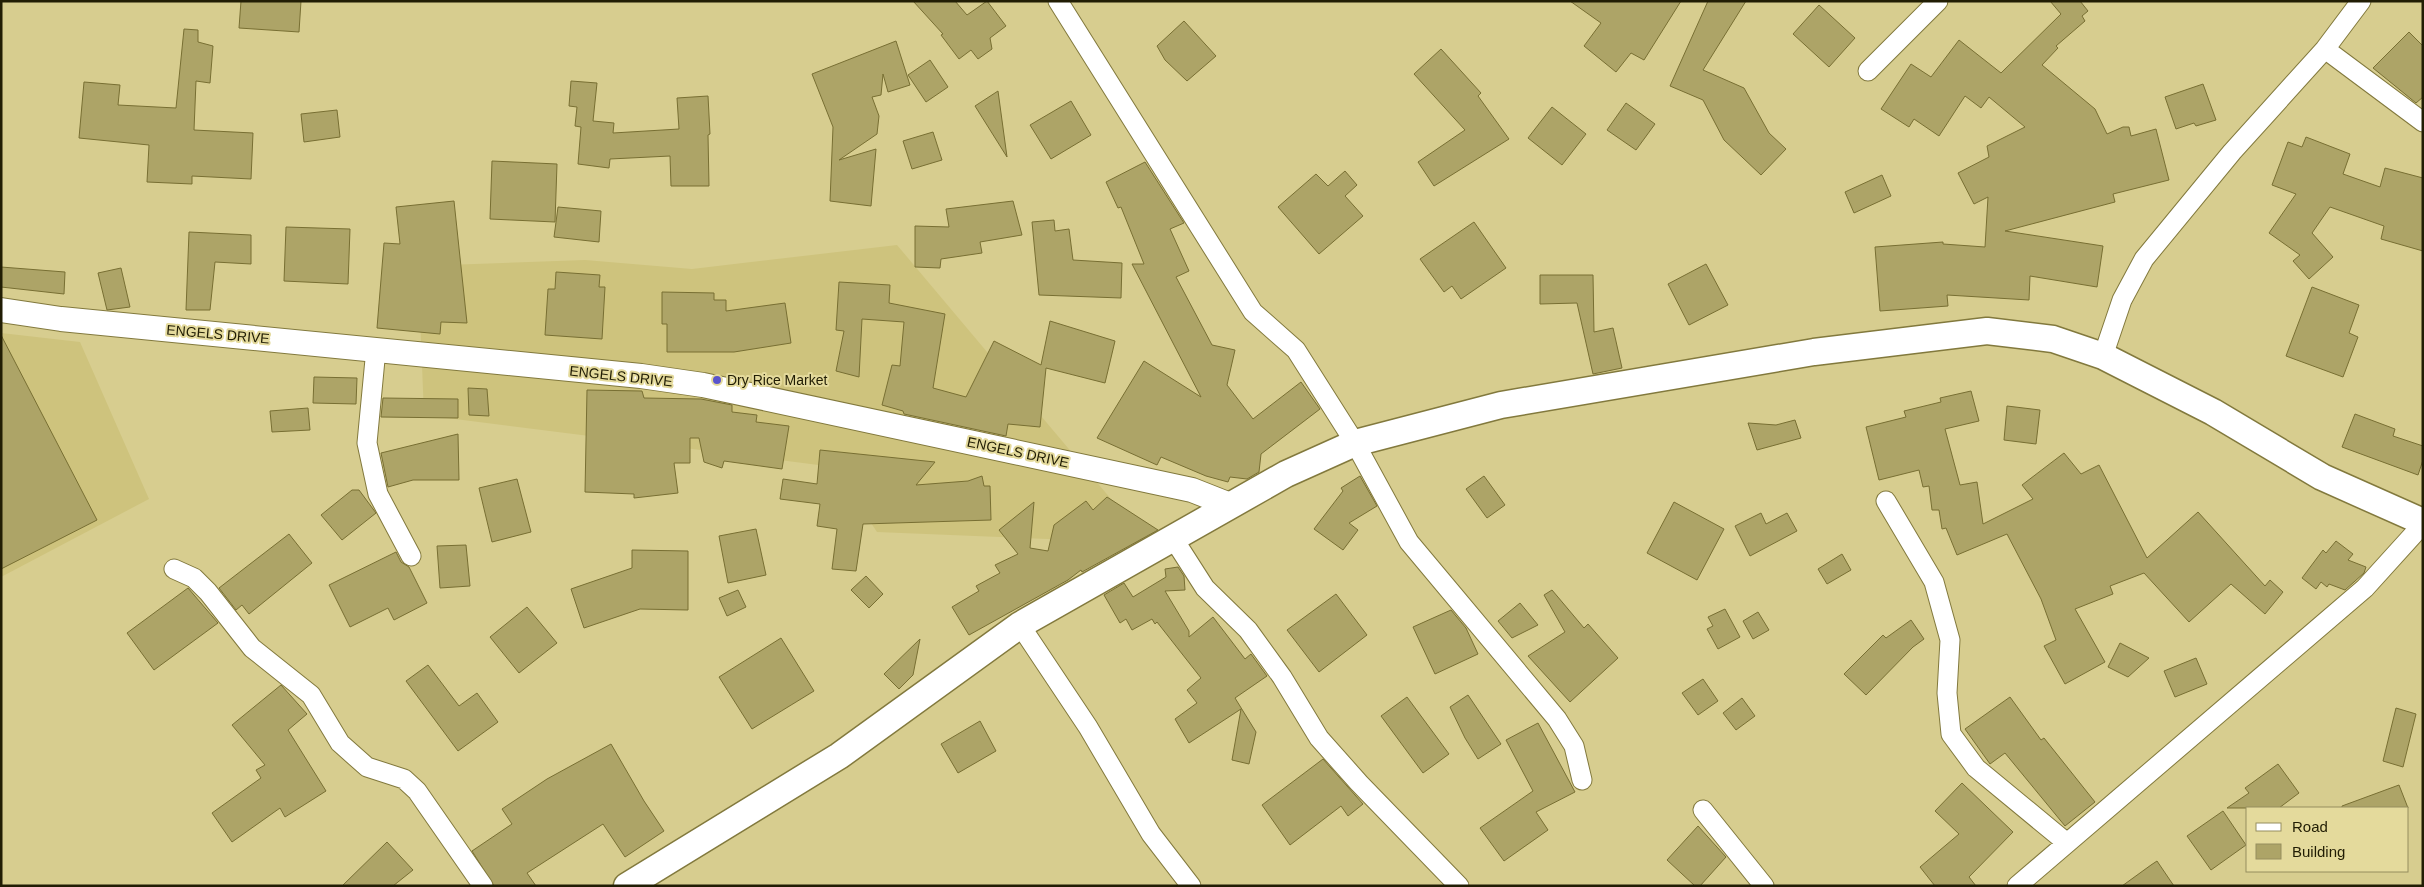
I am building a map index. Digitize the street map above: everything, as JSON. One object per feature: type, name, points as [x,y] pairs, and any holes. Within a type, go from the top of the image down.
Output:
[{"type":"main road","points":[[627,886],[839,756],[1020,625],[1286,474],[1355,443],[1501,405],[1814,352],[1987,331],[2053,339],[2103,356],[2214,412],[2322,477],[2423,523]]},
{"type":"street","points":[[1058,1],[1253,312],[1296,350],[1355,443],[1409,542],[1509,665],[1557,719],[1574,746],[1582,780]]},
{"type":"street","points":[[1868,71],[1938,1]]},
{"type":"street","points":[[2103,356],[2122,300],[2144,259],[2232,152],[2325,49],[2361,1]]},
{"type":"street","points":[[2325,49],[2423,122]]},
{"type":"street","name":"ENGELS DRIVE","points":[[1,310],[61,319],[641,376],[703,385],[1192,490],[1230,505]]},
{"type":"street","points":[[376,349],[367,444],[378,494],[411,556]]},
{"type":"street","points":[[1886,501],[1934,582],[1939,598],[1950,640],[1947,693],[1950,734],[1976,768],[2067,843]]},
{"type":"street","points":[[2017,886],[2365,588],[2423,523]]},
{"type":"street","points":[[1173,538],[1205,588],[1248,630],[1282,678],[1319,738],[1459,886]]},
{"type":"street","points":[[174,570],[194,578],[208,592],[252,648],[311,695],[340,743],[367,767],[404,780],[417,791],[483,886]]},
{"type":"street","points":[[1020,625],[1088,726],[1151,834],[1191,886]]},
{"type":"street","points":[[1703,810],[1764,886]]},
{"type":"shaded area","name":"Dry Rice Market","points":[[897,245],[1148,543],[877,532],[834,467],[424,415],[418,266],[585,260],[692,269]]},
{"type":"shaded area","points":[[1,333],[80,342],[149,499],[1,577]]},
{"type":"building","points":[[241,1],[301,1],[299,32],[239,28]]},
{"type":"building","points":[[913,1],[955,1],[967,15],[987,1],[1006,26],[990,38],[992,49],[978,59],[971,50],[959,59],[941,35],[943,34]]},
{"type":"building","points":[[1570,1],[1681,1],[1644,60],[1631,53],[1616,72],[1584,46],[1601,23]]},
{"type":"building","points":[[1708,1],[1746,1],[1703,70],[1744,88],[1769,133],[1786,149],[1761,175],[1724,140],[1703,100],[1670,86]]},
{"type":"building","points":[[2050,1],[2080,1],[2088,11],[2082,16],[2085,21],[2056,46],[2058,48],[2042,65],[2095,109],[2107,134],[2123,127],[2129,127],[2131,136],[2156,129],[2169,180],[2113,194],[2115,202],[2005,231],[2103,246],[2097,287],[2030,276],[2029,300],[1947,295],[1948,306],[1880,311],[1875,247],[1943,242],[1943,244],[1985,247],[1988,197],[1974,204],[1958,173],[1989,157],[1987,146],[2025,127],[1989,97],[1981,108],[1965,96],[1939,136],[1914,119],[1909,127],[1881,109],[1911,64],[1931,77],[1959,40],[2001,73],[2061,14]]},
{"type":"building","points":[[1819,5],[1855,38],[1829,67],[1793,34]]},
{"type":"building","points":[[1184,21],[1216,56],[1187,81],[1165,60],[1157,46]]},
{"type":"building","points":[[184,29],[198,30],[198,42],[213,46],[210,83],[196,81],[194,130],[253,133],[251,179],[192,176],[192,184],[147,182],[149,145],[79,138],[84,82],[120,85],[118,105],[176,108]]},
{"type":"building","points":[[2409,32],[2423,46],[2423,97],[2416,103],[2373,68]]},
{"type":"building","points":[[896,41],[910,85],[888,92],[883,74],[881,95],[872,97],[879,116],[877,134],[839,160],[876,149],[871,206],[830,201],[833,127],[812,74]]},
{"type":"building","points":[[1441,49],[1481,93],[1478,96],[1509,139],[1434,186],[1418,162],[1465,130],[1414,74]]},
{"type":"building","points":[[930,60],[948,87],[926,102],[908,75]]},
{"type":"building","points":[[571,81],[597,83],[593,121],[614,123],[613,133],[679,129],[677,98],[708,96],[710,134],[708,135],[709,186],[671,186],[670,156],[610,159],[609,168],[578,164],[581,127],[575,126],[577,107],[569,106]]},
{"type":"building","points":[[2203,84],[2216,120],[2196,126],[2194,123],[2176,129],[2165,97]]},
{"type":"building","points":[[998,91],[1007,157],[975,106]]},
{"type":"building","points":[[1071,101],[1091,135],[1051,159],[1030,125]]},
{"type":"building","points":[[1626,103],[1655,124],[1636,150],[1607,130]]},
{"type":"building","points":[[1552,107],[1586,134],[1562,165],[1528,138]]},
{"type":"building","points":[[337,110],[340,137],[304,142],[301,114]]},
{"type":"building","points":[[933,132],[942,160],[912,169],[903,141]]},
{"type":"building","points":[[2306,137],[2350,154],[2343,174],[2380,187],[2385,168],[2423,178],[2423,251],[2381,239],[2384,226],[2330,207],[2312,233],[2333,257],[2309,279],[2293,261],[2300,255],[2269,233],[2296,194],[2272,185],[2288,142],[2302,147]]},
{"type":"building","points":[[492,161],[557,164],[555,222],[490,219]]},
{"type":"building","points":[[1145,162],[1184,223],[1170,229],[1189,271],[1176,277],[1212,345],[1235,350],[1227,385],[1253,419],[1301,382],[1320,409],[1261,454],[1259,472],[1247,479],[1230,477],[1228,482],[1206,476],[1161,457],[1157,465],[1097,438],[1144,361],[1201,397],[1132,264],[1144,264],[1121,207],[1118,208],[1106,182]]},
{"type":"building","points":[[1345,171],[1357,185],[1345,196],[1363,216],[1319,254],[1278,207],[1316,174],[1328,186]]},
{"type":"building","points":[[1882,175],[1891,196],[1854,213],[1845,192]]},
{"type":"building","points":[[454,201],[467,323],[441,322],[440,334],[377,328],[384,243],[400,244],[396,207]]},
{"type":"building","points":[[1013,201],[1022,235],[980,242],[982,253],[941,259],[940,268],[915,267],[915,226],[949,227],[946,209]]},
{"type":"building","points":[[558,207],[601,211],[599,242],[554,237]]},
{"type":"building","points":[[1054,220],[1055,231],[1069,229],[1073,260],[1122,263],[1121,298],[1039,295],[1032,222]]},
{"type":"building","points":[[1474,222],[1506,268],[1461,299],[1452,286],[1444,292],[1420,259]]},
{"type":"building","points":[[286,227],[350,229],[348,284],[284,281]]},
{"type":"building","points":[[189,232],[251,235],[251,264],[215,262],[210,310],[186,310]]},
{"type":"building","points":[[1706,264],[1728,305],[1689,325],[1668,284]]},
{"type":"building","points":[[1,267],[65,272],[64,294],[1,287]]},
{"type":"building","points":[[121,268],[130,307],[107,310],[98,273]]},
{"type":"building","points":[[556,272],[600,275],[599,287],[605,287],[602,339],[545,335],[548,289],[555,289]]},
{"type":"building","points":[[1540,275],[1593,275],[1594,332],[1613,328],[1622,368],[1593,374],[1577,303],[1540,304]]},
{"type":"building","points":[[839,282],[890,285],[889,303],[945,314],[933,388],[966,397],[994,341],[1041,365],[1050,321],[1115,341],[1105,383],[1046,368],[1040,427],[1008,424],[1006,436],[904,414],[903,411],[882,405],[892,365],[900,366],[904,322],[862,319],[859,377],[836,371],[844,331],[836,330]]},
{"type":"building","points":[[2312,287],[2359,305],[2349,333],[2358,337],[2343,377],[2286,356]]},
{"type":"building","points":[[662,292],[714,293],[714,300],[726,300],[726,311],[785,303],[791,343],[734,352],[667,352],[667,324],[662,324]]},
{"type":"building","points":[[1,335],[97,520],[1,569]]},
{"type":"building","points":[[314,377],[357,378],[356,404],[313,403]]},
{"type":"building","points":[[468,388],[487,389],[489,416],[469,415]]},
{"type":"building","points":[[587,390],[642,391],[644,398],[701,399],[732,405],[732,412],[757,415],[756,422],[789,426],[782,469],[724,461],[722,468],[704,462],[699,438],[690,438],[690,463],[674,463],[678,493],[634,498],[634,494],[585,492]]},
{"type":"building","points":[[1971,391],[1979,421],[1945,429],[1960,485],[1977,482],[1983,524],[2033,499],[2022,485],[2064,453],[2081,474],[2099,465],[2147,558],[2198,512],[2265,586],[2270,580],[2283,592],[2265,614],[2231,584],[2189,622],[2144,573],[2110,586],[2113,594],[2075,609],[2105,662],[2065,684],[2044,646],[2056,640],[2041,599],[2007,534],[1957,555],[1946,528],[1942,529],[1939,510],[1932,510],[1929,486],[1923,487],[1919,470],[1879,480],[1866,427],[1906,417],[1904,411],[1941,402],[1940,398]]},
{"type":"building","points":[[383,398],[458,399],[458,418],[381,417]]},
{"type":"building","points":[[2007,406],[2040,410],[2036,444],[2004,440]]},
{"type":"building","points":[[308,408],[310,430],[272,432],[270,411]]},
{"type":"building","points":[[2355,414],[2395,429],[2393,436],[2423,446],[2423,460],[2418,475],[2342,447]]},
{"type":"building","points":[[1795,420],[1801,438],[1757,450],[1748,423],[1776,425]]},
{"type":"building","points":[[458,434],[459,480],[413,480],[388,487],[381,453]]},
{"type":"building","points":[[820,450],[935,462],[916,485],[968,481],[982,476],[984,486],[990,486],[991,520],[863,524],[856,571],[832,569],[837,529],[817,526],[820,504],[780,499],[783,479],[817,484]]},
{"type":"building","points":[[1360,476],[1377,506],[1349,523],[1358,530],[1343,550],[1314,529],[1343,491],[1341,488]]},
{"type":"building","points":[[1484,476],[1505,505],[1487,518],[1466,489]]},
{"type":"building","points":[[517,479],[531,532],[492,542],[479,488]]},
{"type":"building","points":[[352,490],[359,490],[376,513],[342,540],[321,515]]},
{"type":"building","points":[[1107,497],[1158,530],[1082,572],[1081,570],[1068,580],[969,635],[952,607],[979,591],[976,586],[1000,573],[995,565],[1018,554],[999,530],[1034,502],[1030,548],[1048,551],[1054,525],[1086,501],[1093,510]]},
{"type":"building","points":[[1674,502],[1724,529],[1697,580],[1647,553]]},
{"type":"building","points":[[1761,513],[1766,524],[1787,513],[1797,531],[1750,556],[1735,526]]},
{"type":"building","points":[[756,529],[766,575],[728,583],[719,536]]},
{"type":"building","points":[[289,534],[312,563],[249,614],[242,605],[236,610],[219,588]]},
{"type":"building","points":[[2336,541],[2353,554],[2348,560],[2366,567],[2364,573],[2345,590],[2329,584],[2327,587],[2321,582],[2316,589],[2302,578],[2323,550],[2326,553]]},
{"type":"building","points":[[466,545],[470,586],[440,588],[437,546]]},
{"type":"building","points":[[632,550],[688,551],[688,610],[640,609],[584,628],[571,589],[632,568]]},
{"type":"building","points":[[396,552],[401,562],[409,567],[427,603],[394,620],[388,608],[350,627],[329,585]]},
{"type":"building","points":[[1842,554],[1851,570],[1827,584],[1818,569]]},
{"type":"building","points":[[1178,567],[1184,576],[1185,590],[1165,591],[1189,631],[1189,637],[1213,617],[1245,659],[1251,654],[1267,676],[1235,698],[1256,732],[1249,764],[1232,760],[1241,709],[1189,743],[1175,719],[1197,703],[1187,690],[1201,678],[1157,622],[1155,624],[1152,619],[1132,630],[1126,619],[1120,623],[1104,595],[1124,583],[1133,597],[1166,577],[1165,569]]},
{"type":"building","points":[[866,576],[883,594],[869,608],[851,590]]},
{"type":"building","points":[[188,588],[218,623],[154,670],[127,633]]},
{"type":"building","points":[[738,590],[746,607],[727,616],[719,598]]},
{"type":"building","points":[[1552,590],[1584,628],[1588,624],[1618,658],[1570,702],[1528,656],[1565,632],[1544,595]]},
{"type":"building","points":[[1336,594],[1367,635],[1319,672],[1287,630]]},
{"type":"building","points":[[1520,603],[1538,625],[1512,638],[1498,621]]},
{"type":"building","points":[[527,607],[557,643],[519,673],[490,637]]},
{"type":"building","points":[[1725,609],[1740,637],[1718,649],[1707,629],[1713,626],[1708,617]]},
{"type":"building","points":[[1451,610],[1466,628],[1478,654],[1435,674],[1413,627]]},
{"type":"building","points":[[1758,612],[1769,630],[1753,639],[1743,621]]},
{"type":"building","points":[[1911,620],[1924,639],[1913,647],[1866,695],[1844,674],[1883,635],[1886,638]]},
{"type":"building","points":[[781,638],[814,691],[752,729],[719,677]]},
{"type":"building","points":[[920,639],[913,675],[899,689],[884,674]]},
{"type":"building","points":[[2120,643],[2149,658],[2128,677],[2108,667]]},
{"type":"building","points":[[2196,658],[2207,684],[2175,697],[2164,671]]},
{"type":"building","points":[[428,665],[459,706],[477,693],[498,722],[458,751],[406,681]]},
{"type":"building","points":[[1703,679],[1718,701],[1698,715],[1682,693]]},
{"type":"building","points":[[281,685],[307,714],[288,730],[326,791],[285,817],[280,808],[232,842],[212,813],[261,778],[256,770],[265,765],[232,725]]},
{"type":"building","points":[[1468,695],[1501,744],[1478,759],[1450,707]]},
{"type":"building","points":[[1407,697],[1449,754],[1423,773],[1381,716]]},
{"type":"building","points":[[2010,697],[2041,740],[2044,738],[2095,802],[2065,826],[2005,753],[1990,764],[1965,729]]},
{"type":"building","points":[[1742,698],[1755,716],[1736,730],[1723,713]]},
{"type":"building","points":[[2396,708],[2416,714],[2403,767],[2383,761]]},
{"type":"building","points":[[980,721],[996,751],[958,773],[941,744]]},
{"type":"building","points":[[1538,723],[1575,792],[1536,812],[1548,830],[1504,861],[1480,828],[1533,791],[1506,740]]},
{"type":"building","points":[[611,744],[664,831],[625,857],[603,824],[527,873],[536,886],[494,886],[472,851],[512,824],[502,809],[547,779]]},
{"type":"building","points":[[1323,759],[1363,804],[1348,816],[1341,806],[1290,845],[1262,805]]},
{"type":"building","points":[[2278,764],[2299,793],[2280,807],[2227,808],[2249,793],[2245,788]]},
{"type":"building","points":[[1962,783],[2013,832],[1969,877],[1976,886],[1935,886],[1920,867],[1959,834],[1935,811]]},
{"type":"building","points":[[2399,785],[2408,807],[2342,807]]},
{"type":"building","points":[[2223,811],[2246,845],[2211,870],[2187,836]]},
{"type":"building","points":[[1698,826],[1726,857],[1700,886],[1695,886],[1667,860]]},
{"type":"building","points":[[387,842],[413,870],[393,886],[342,886]]},
{"type":"building","points":[[2157,861],[2174,886],[2122,886],[2151,865]]},
{"type":"place","name":"Dry Rice Market","points":[[717,380]]}]
